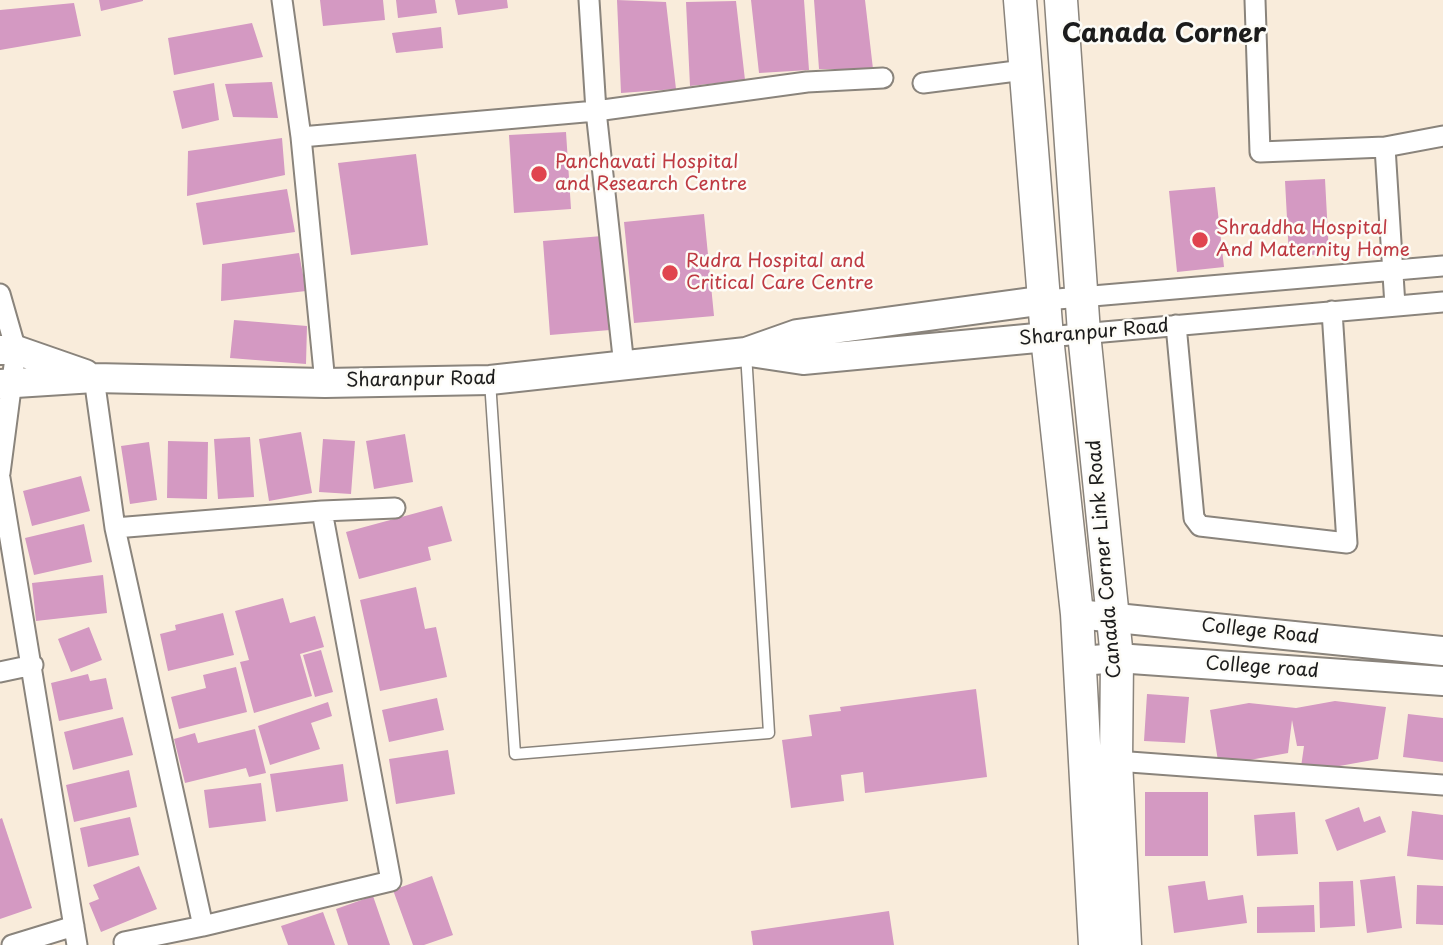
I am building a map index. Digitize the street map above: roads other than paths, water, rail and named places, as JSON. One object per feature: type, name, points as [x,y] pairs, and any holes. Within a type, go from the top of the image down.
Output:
[{"type":"main road","name":"Canada Corner Link Road","points":[[1020,0],[1047,337],[1081,661],[1095,945]]},
{"type":"main road","name":"Canada Corner Link Road","points":[[1060,0],[1084,332],[1117,658],[1116,761],[1125,945]]},
{"type":"main road","name":"Sharanpur Road","points":[[7,385],[94,378],[324,383],[490,380],[746,352],[797,334],[1046,300]]},
{"type":"main road","name":"Sharanpur Road","points":[[746,352],[803,360],[1047,337]]},
{"type":"main road","name":"Sharanpur Road","points":[[8,350],[94,378]]},
{"type":"main road","name":"College Road","points":[[1077,614],[1443,651]]},
{"type":"main road","name":"College road","points":[[1081,661],[1117,658],[1443,681]]},
{"type":"street","points":[[282,0],[301,137],[324,383]]},
{"type":"street","points":[[589,0],[596,111],[624,366]]},
{"type":"street","points":[[1255,0],[1260,152],[1385,147],[1443,136]]},
{"type":"street","points":[[923,83],[1024,70]]},
{"type":"street","points":[[301,137],[596,111],[807,82],[883,78]]},
{"type":"street","points":[[1385,147],[1395,306]]},
{"type":"street","points":[[1046,300],[1443,267]]},
{"type":"street","points":[[0,294],[8,350],[0,475],[76,935],[12,945]]},
{"type":"street","name":"Sharanpur Road","points":[[1047,337],[1443,302]]},
{"type":"street","points":[[1176,325],[1194,518],[1200,526],[1348,543],[1332,312]]},
{"type":"street","points":[[94,378],[115,528],[203,926]]},
{"type":"street","points":[[115,528],[395,508]]},
{"type":"street","points":[[124,942],[391,881],[322,512]]},
{"type":"street","points":[[0,672],[33,666]]},
{"type":"street","points":[[1116,761],[1443,785]]},
{"type":"street","points":[[1125,945],[1144,945]]},
{"type":"lane","points":[[490,380],[514,754],[769,733],[746,352]]},
{"type":"place","name":"Panchavati Hospital and Research Centre","points":[[539,174]]},
{"type":"place","name":"Shraddha Hospital And Maternity Home","points":[[1200,240]]},
{"type":"place","name":"Rudra Hospital and Critical Care Centre","points":[[670,273]]},
{"type":"district","name":"Canada Corner","points":[[1164,35]]}]
